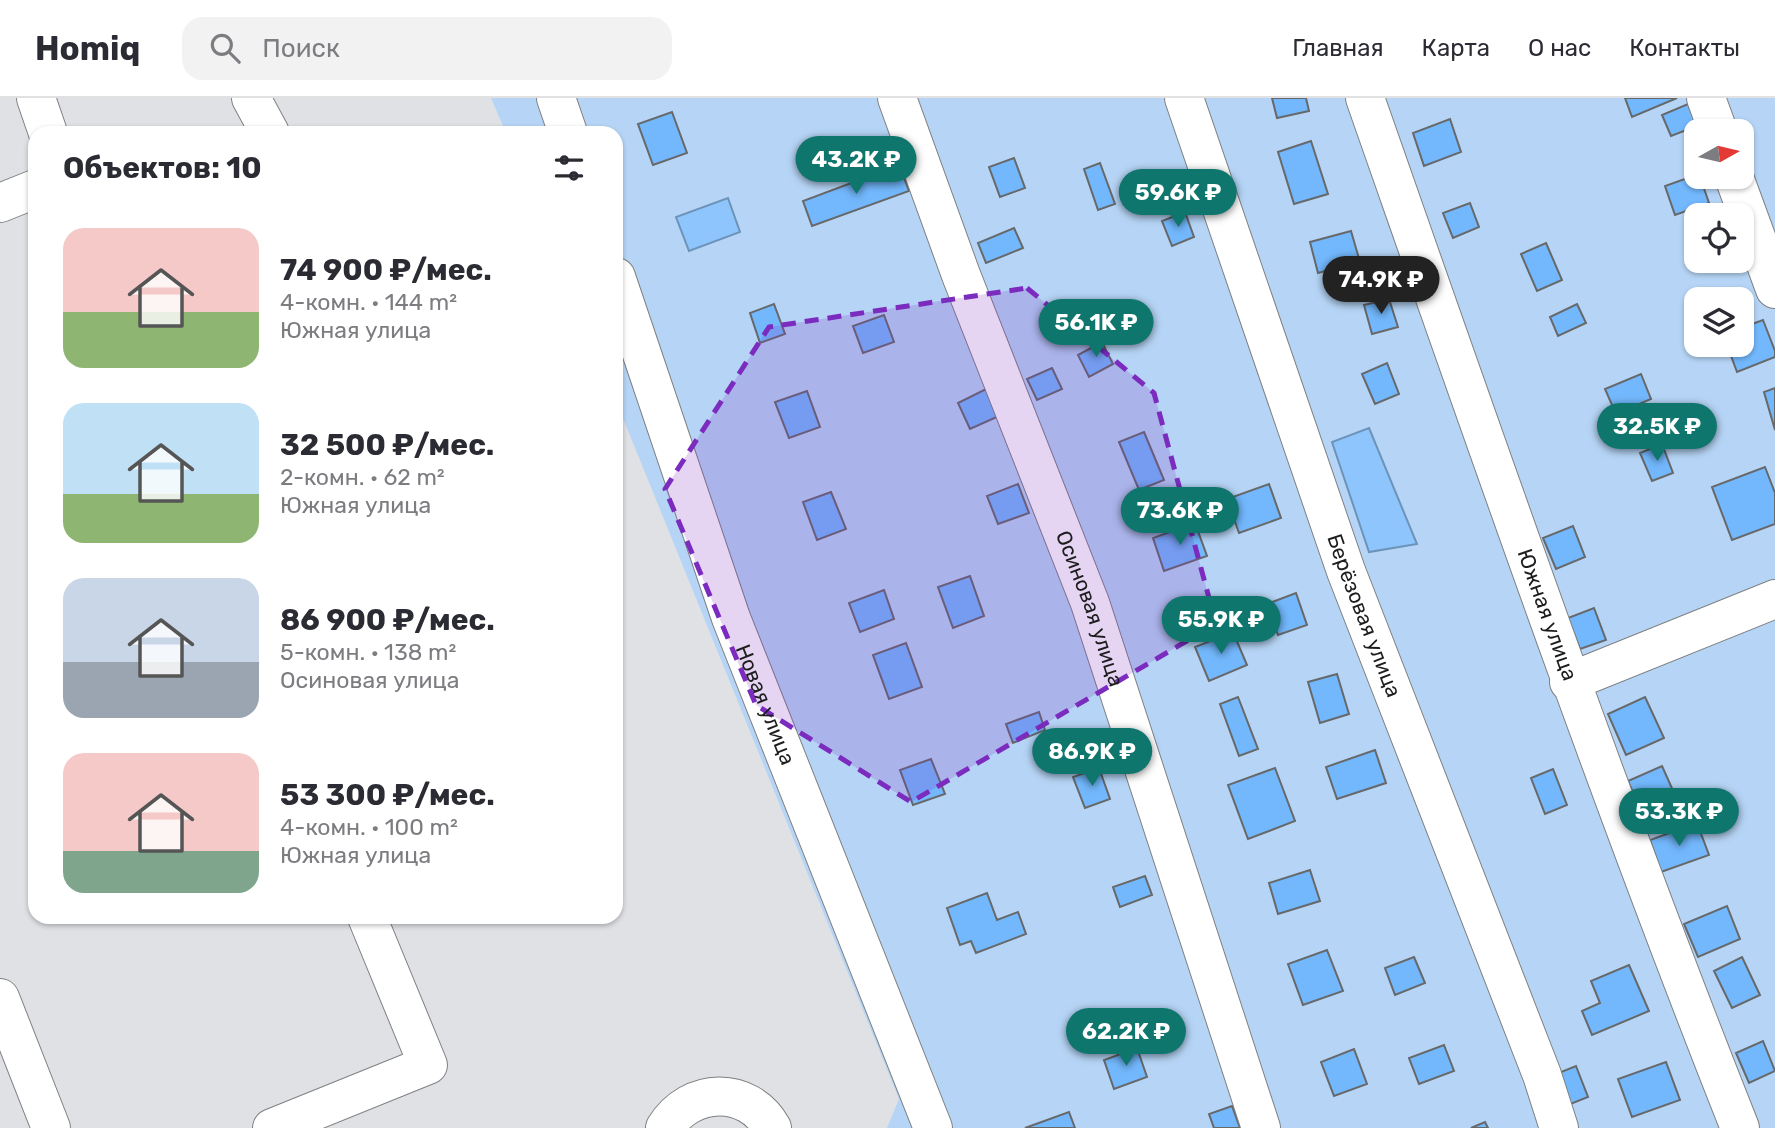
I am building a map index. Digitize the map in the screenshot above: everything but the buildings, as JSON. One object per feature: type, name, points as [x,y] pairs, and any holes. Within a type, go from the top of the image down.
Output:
[{"type":"street","points":[[36,98],[46,126]]},
{"type":"street","points":[[251,98],[266,126]]},
{"type":"street","points":[[556,98],[566,126]]},
{"type":"street","name":"Осиновая улица","points":[[897,98],[961,275],[1090,603],[1261,1128]]},
{"type":"street","name":"Берёзовая улица","points":[[1184,98],[1346,571],[1537,1062],[1559,1128]]},
{"type":"street","name":"Южная улица","points":[[1365,98],[1569,682],[1740,1128]]},
{"type":"street","points":[[1706,98],[1714,119]]},
{"type":"street","points":[[1738,189],[1775,289]]},
{"type":"street","points":[[0,203],[28,192]]},
{"type":"street","name":"Новая улица","points":[[623,297],[731,618],[933,1128]]},
{"type":"street","points":[[1569,682],[1775,599]]},
{"type":"street","points":[[272,1128],[428,1065],[370,924]]},
{"type":"street","points":[[0,999],[51,1128]]},
{"type":"street","points":[[665,1128],[680,1109],[692,1101],[720,1095],[747,1102],[759,1111],[772,1128]]},
{"type":"highlighted area","points":[[1027,288],[1154,393],[1216,624],[911,802],[756,705],[665,489],[769,327]]},
{"type":"shaded area","points":[[491,98],[1775,98],[1775,1128],[887,1128],[899,1099],[623,418],[623,126],[503,126]]},
{"type":"shaded area","points":[[728,198],[740,232],[689,251],[676,217]]},
{"type":"shaded area","points":[[1369,428],[1417,544],[1369,552],[1332,442]]}]
